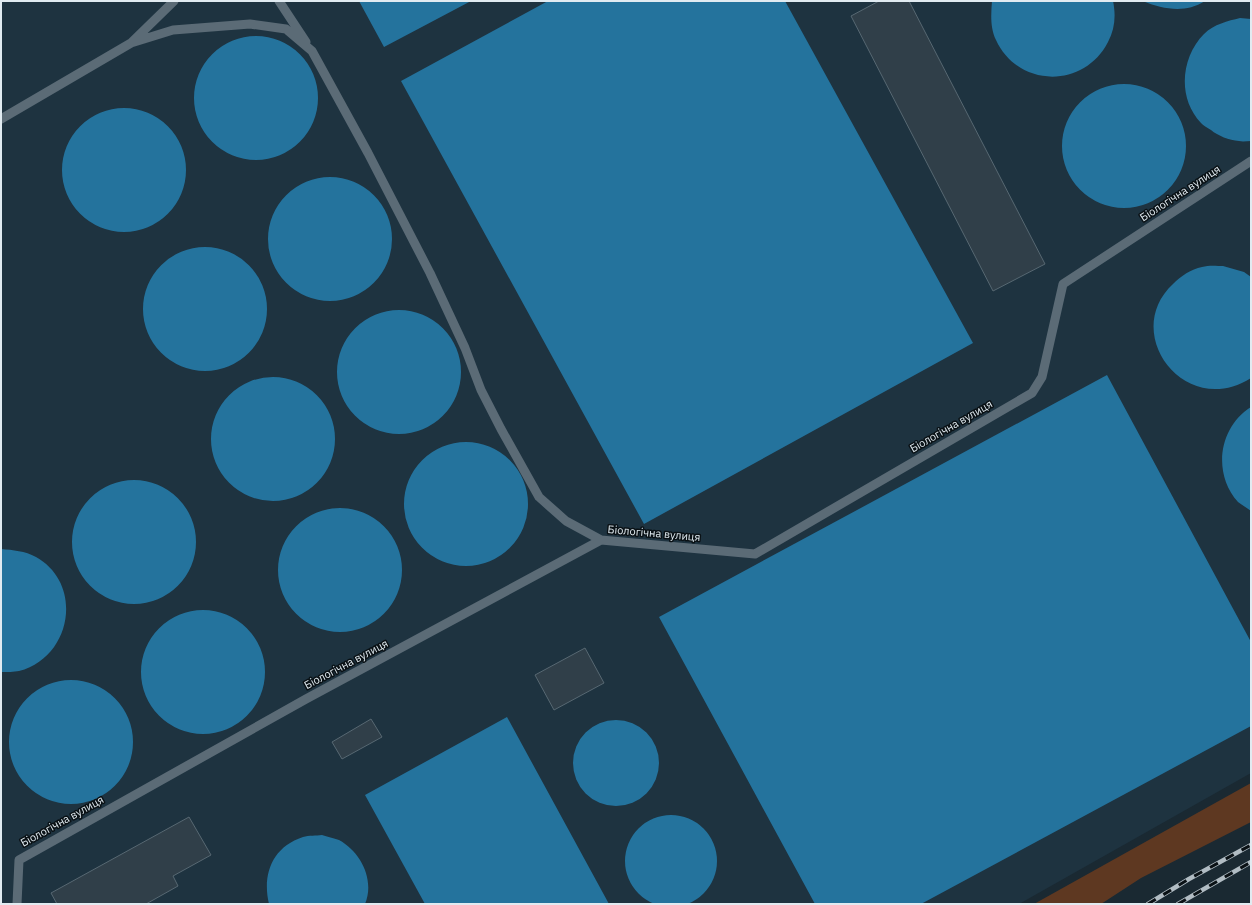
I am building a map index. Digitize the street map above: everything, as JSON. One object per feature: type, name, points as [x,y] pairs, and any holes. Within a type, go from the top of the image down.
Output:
[{"type":"lane","points":[[131,43],[174,1]]},
{"type":"lane","points":[[279,1],[312,51],[368,153],[426,266],[465,348],[481,390],[500,429],[539,497],[566,521],[601,540]]},
{"type":"lane","points":[[1,119],[131,43],[173,30],[250,24],[286,29],[312,51]]},
{"type":"lane","name":"Біологічна вулиця","points":[[17,904],[19,860],[306,699],[601,540],[755,554],[1032,393],[1042,377],[1063,284],[1251,161]]},
{"type":"shaded area","points":[[1,1],[1251,1],[1251,773],[1019,904],[1,904]]},
{"type":"shaded area","points":[[1251,783],[1251,822],[1141,878],[1101,904],[1034,904]]},
{"type":"water","points":[[359,1],[471,1],[384,47]]},
{"type":"water","points":[[548,1],[785,1],[973,343],[644,524],[401,81]]},
{"type":"water","points":[[992,1],[1113,1],[1115,17],[1108,42],[1097,57],[1083,68],[1068,75],[1051,77],[1035,74],[1019,67],[1006,56],[994,35],[991,16]]},
{"type":"water","points":[[1142,1],[1205,1],[1189,8],[1174,9]]},
{"type":"water","points":[[1240,18],[1251,19],[1251,141],[1228,139],[1204,126],[1193,113],[1185,90],[1187,66],[1190,54],[1196,43],[1212,28],[1221,23]]},
{"type":"water","points":[[256,36],[280,41],[300,54],[313,74],[318,98],[313,122],[300,142],[280,155],[256,160],[232,155],[212,142],[199,122],[194,98],[199,74],[212,54],[232,41]]},
{"type":"water","points":[[1124,84],[1148,89],[1168,102],[1181,122],[1186,146],[1181,170],[1168,190],[1148,203],[1124,208],[1100,203],[1080,190],[1067,170],[1062,146],[1067,122],[1080,102],[1100,89]]},
{"type":"water","points":[[124,108],[148,113],[168,126],[181,146],[186,170],[181,194],[168,214],[148,227],[124,232],[100,227],[80,214],[67,194],[62,170],[67,146],[80,126],[100,113]]},
{"type":"water","points":[[330,177],[354,182],[374,195],[387,215],[392,239],[387,263],[374,283],[354,296],[330,301],[306,296],[286,283],[273,263],[268,239],[273,215],[286,195],[306,182]]},
{"type":"water","points":[[205,247],[217,248],[229,252],[249,265],[262,285],[266,297],[266,321],[262,333],[249,353],[229,366],[217,370],[205,371],[193,370],[181,366],[161,353],[148,333],[144,321],[143,309],[144,297],[148,285],[161,265],[181,252],[193,248]]},
{"type":"water","points":[[1207,266],[1223,266],[1244,272],[1251,277],[1251,378],[1227,388],[1204,388],[1183,380],[1167,365],[1157,346],[1154,325],[1158,304],[1179,278],[1198,268]]},
{"type":"water","points":[[399,310],[411,311],[423,315],[443,328],[456,348],[460,360],[460,384],[456,396],[443,416],[423,429],[411,433],[399,434],[387,433],[375,429],[355,416],[342,396],[338,384],[337,372],[338,360],[342,348],[355,328],[375,315],[387,311]]},
{"type":"water","points":[[1107,375],[1251,642],[1251,726],[921,904],[815,904],[659,617]]},
{"type":"water","points":[[273,377],[297,382],[317,395],[330,415],[335,439],[330,463],[317,483],[297,496],[273,501],[249,496],[229,483],[216,463],[211,439],[216,415],[229,395],[249,382]]},
{"type":"water","points":[[1251,407],[1251,511],[1238,502],[1230,490],[1225,478],[1222,464],[1226,438],[1232,426],[1240,416]]},
{"type":"water","points":[[466,442],[490,447],[510,460],[523,480],[528,504],[523,528],[510,548],[490,561],[466,566],[442,561],[422,548],[409,528],[404,504],[409,480],[422,460],[442,447]]},
{"type":"water","points":[[134,480],[158,485],[178,498],[191,518],[196,542],[191,566],[178,586],[158,599],[134,604],[110,599],[90,586],[77,566],[72,542],[77,518],[90,498],[110,485]]},
{"type":"water","points":[[340,508],[364,513],[384,526],[397,546],[402,570],[397,594],[384,614],[364,627],[340,632],[316,627],[296,614],[283,594],[278,570],[283,546],[296,526],[316,513]]},
{"type":"water","points":[[1,549],[28,553],[36,557],[51,569],[61,584],[66,601],[65,619],[60,636],[51,651],[37,663],[19,671],[1,672]]},
{"type":"water","points":[[203,610],[227,615],[247,628],[260,648],[265,672],[260,696],[247,716],[227,729],[203,734],[179,729],[159,716],[146,696],[141,672],[146,648],[159,628],[179,615]]},
{"type":"water","points":[[71,680],[95,685],[115,698],[128,718],[133,742],[128,766],[115,786],[95,799],[71,804],[47,799],[27,786],[14,766],[9,742],[14,718],[27,698],[47,685]]},
{"type":"water","points":[[507,717],[609,904],[425,904],[365,795]]},
{"type":"water","points":[[616,720],[632,724],[646,733],[655,747],[659,763],[655,779],[646,793],[632,802],[616,806],[600,802],[586,793],[577,779],[573,763],[577,747],[586,733],[600,724]]},
{"type":"water","points":[[671,815],[680,816],[697,823],[709,835],[716,852],[716,870],[709,887],[697,899],[680,906],[671,907],[662,906],[645,899],[633,887],[626,870],[625,861],[626,852],[633,835],[645,823],[662,816]]},
{"type":"water","points":[[322,835],[339,840],[347,845],[360,859],[367,876],[368,895],[365,904],[269,904],[267,883],[272,863],[277,855],[292,842],[305,836]]},
{"type":"building","points":[[879,1],[909,1],[1045,264],[993,291],[851,16]]},
{"type":"building","points":[[585,648],[604,683],[554,710],[535,675]]},
{"type":"building","points":[[371,719],[382,737],[342,759],[332,742]]},
{"type":"building","points":[[189,817],[211,855],[173,876],[178,886],[146,904],[57,904],[51,893]]},
{"type":"railway","points":[[1148,904],[1189,879],[1251,845]]},
{"type":"railway","points":[[1178,904],[1251,862]]}]
